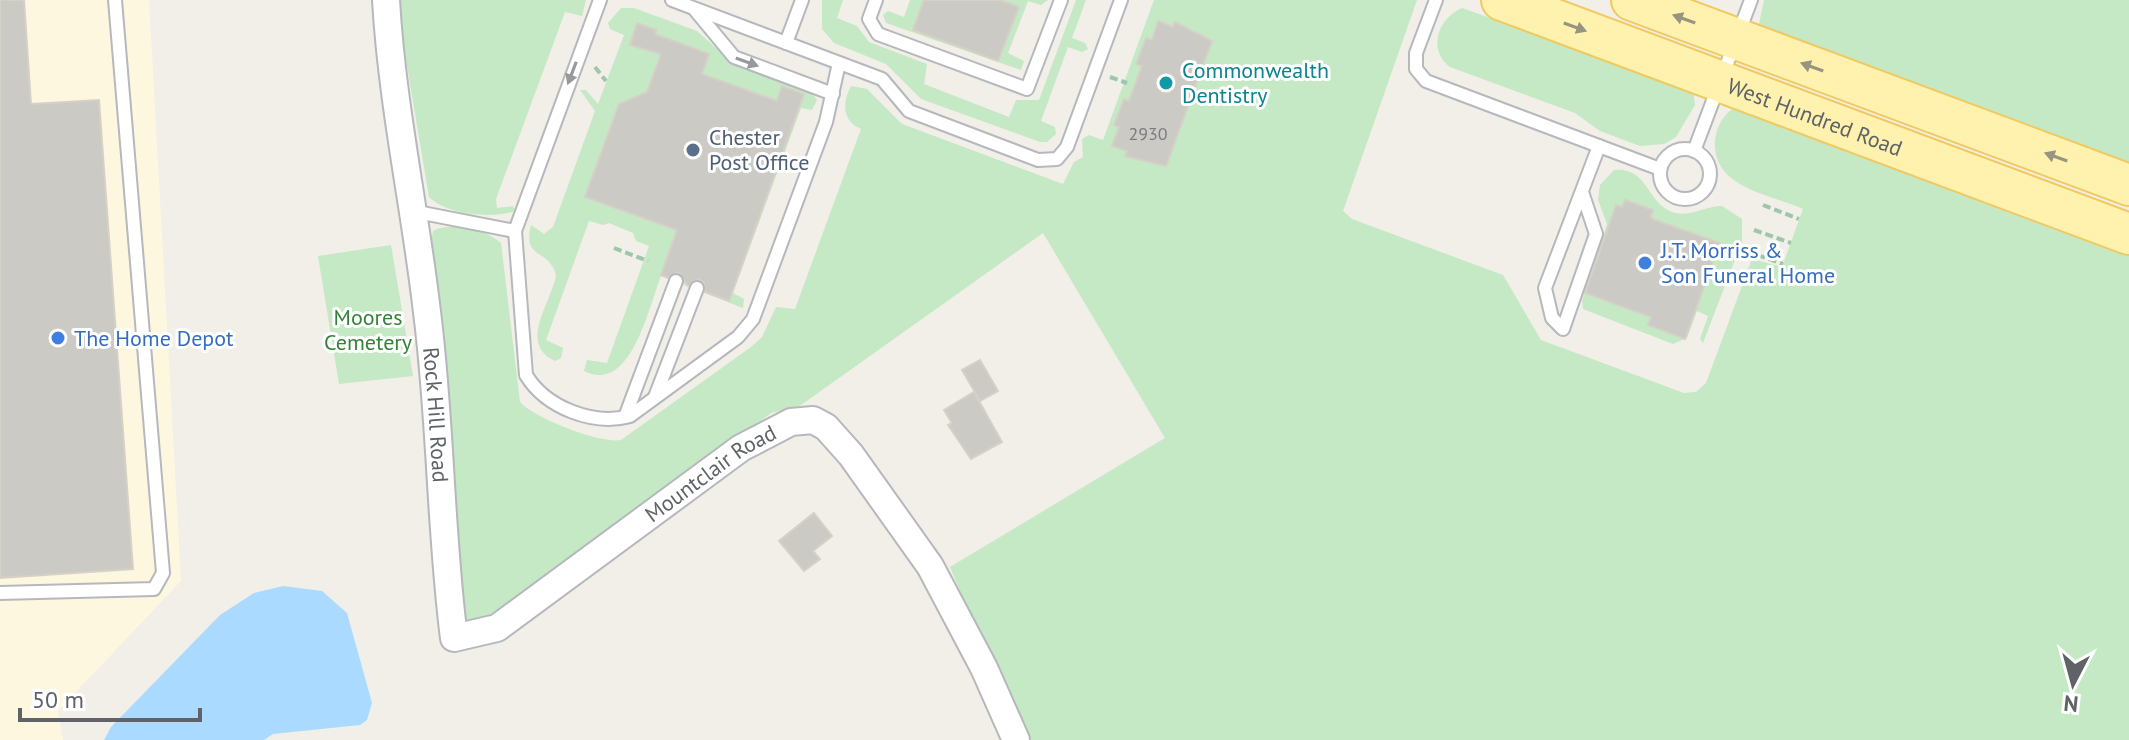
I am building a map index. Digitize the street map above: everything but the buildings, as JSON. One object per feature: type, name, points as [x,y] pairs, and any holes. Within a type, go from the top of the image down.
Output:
[{"type":"main road","name":"West Hundred Road","points":[[1502,0],[2129,234]]},
{"type":"main road","name":"West Hundred Road","points":[[1632,0],[2129,185]]},
{"type":"street","name":"Rock Hill Road","points":[[386,0],[437,408],[447,582],[454,638]]},
{"type":"street","name":"Mountclair Road","points":[[454,638],[497,628],[741,448],[791,422],[813,420],[826,427],[851,455],[930,566],[984,668],[1016,740]]},
{"type":"lane","points":[[0,593],[154,589],[163,573],[115,0]]},
{"type":"lane","points":[[600,0],[515,231],[526,375],[547,400],[611,422],[625,417],[655,397],[738,337],[753,319],[826,122],[839,63]]},
{"type":"lane","points":[[672,0],[701,6],[786,43],[882,79],[909,111],[1038,160],[1057,159],[1067,147],[1121,0]]},
{"type":"lane","points":[[786,43],[802,0]]},
{"type":"lane","points":[[876,0],[869,19],[878,34],[1027,89],[1061,0]]},
{"type":"lane","points":[[1436,0],[1416,53],[1416,69],[1426,81],[1660,169]]},
{"type":"lane","points":[[1694,151],[1751,0]]},
{"type":"lane","points":[[701,6],[734,57],[833,94]]},
{"type":"lane","points":[[1582,192],[1596,234],[1563,329],[1552,318],[1545,288],[1599,146]]},
{"type":"lane","points":[[1685,148],[1694,151],[1707,161],[1710,169],[1707,187],[1694,198],[1685,200],[1669,195],[1660,182],[1660,169],[1670,153],[1685,148]]},
{"type":"lane","points":[[412,211],[515,231]]},
{"type":"lane","points":[[625,417],[676,281]]},
{"type":"lane","points":[[655,397],[697,288]]},
{"type":"path","points":[[1763,205],[1799,219]]},
{"type":"path","points":[[1754,230],[1791,243]]},
{"type":"path","points":[[614,248],[648,261]]},
{"type":"path","points":[[1746,251],[1783,264]]},
{"type":"shaded area","points":[[0,0],[149,0],[181,581],[58,711],[63,740],[0,740]]},
{"type":"green space","points":[[396,0],[586,0],[582,16],[565,12],[496,199],[497,208],[513,206],[515,211],[494,215],[470,214],[447,208],[429,197]]},
{"type":"green space","points":[[822,0],[843,0],[837,18],[857,26],[869,42],[927,64],[924,84],[1009,117],[1016,100],[1039,100],[1076,0],[1086,0],[1072,38],[1085,43],[1088,49],[1082,52],[1068,47],[1041,121],[1055,127],[1056,134],[1047,142],[1040,142],[921,99],[886,64],[834,43],[822,29]]},
{"type":"green space","points":[[910,0],[1048,0],[1041,5],[1028,1],[1008,53],[1024,61],[1021,70],[886,23],[883,15],[888,11],[904,17]]},
{"type":"green space","points":[[1154,0],[1417,0],[1343,211],[1352,219],[1503,275],[1541,340],[1684,393],[1696,392],[1706,383],[1752,259],[1782,267],[1803,209],[1745,187],[1722,169],[1716,156],[1715,140],[1719,126],[1734,108],[2129,253],[2129,740],[1022,740],[950,567],[1165,438],[1043,233],[801,405],[771,413],[499,617],[469,622],[462,615],[429,252],[433,231],[449,227],[468,228],[487,234],[501,243],[520,402],[568,428],[598,438],[621,440],[751,347],[762,337],[776,307],[795,309],[861,129],[847,116],[846,99],[851,86],[867,89],[902,124],[1063,184],[1074,162],[1083,157],[1082,139],[1089,135],[1103,140]]},
{"type":"green space","points":[[1764,0],[2129,0],[2129,169],[1758,29]]},
{"type":"green space","name":"Chester Post Office","points":[[621,8],[634,8],[697,31],[735,65],[811,92],[817,100],[812,110],[801,108],[733,293],[744,299],[743,308],[661,276],[636,344],[614,370],[600,375],[584,371],[587,360],[607,363],[649,246],[636,241],[633,233],[609,223],[603,225],[589,221],[546,340],[563,348],[561,358],[555,361],[544,354],[538,333],[556,275],[548,261],[533,249],[529,236],[531,225],[544,234],[553,227],[595,111],[580,90],[586,90],[598,104],[624,35],[610,29],[608,23]]},
{"type":"green space","points":[[1462,8],[1693,90],[1695,105],[1676,137],[1664,144],[1640,146],[1600,131],[1575,113],[1450,67],[1439,52],[1438,35],[1447,19]]},
{"type":"green space","name":"J.T. Morriss & Son Funeral Home","points":[[1614,170],[1634,174],[1663,207],[1672,212],[1685,214],[1722,206],[1742,219],[1742,241],[1703,343],[1700,339],[1708,316],[1697,311],[1687,338],[1673,344],[1583,309],[1582,301],[1607,224],[1598,200],[1600,185]]},
{"type":"green space","name":"Moores Cemetery","points":[[391,245],[413,376],[339,384],[318,256]]},
{"type":"water","points":[[283,586],[322,591],[347,613],[372,703],[367,720],[360,725],[273,734],[264,740],[104,740],[111,727],[220,615],[254,593]]},
{"type":"place","name":"Commonwealth Dentistry","points":[[1166,83]]},
{"type":"place","name":"Chester Post Office","points":[[693,150]]},
{"type":"place","name":"J.T. Morriss & Son Funeral Home","points":[[1645,263]]},
{"type":"place","name":"The Home Depot","points":[[58,338]]}]
